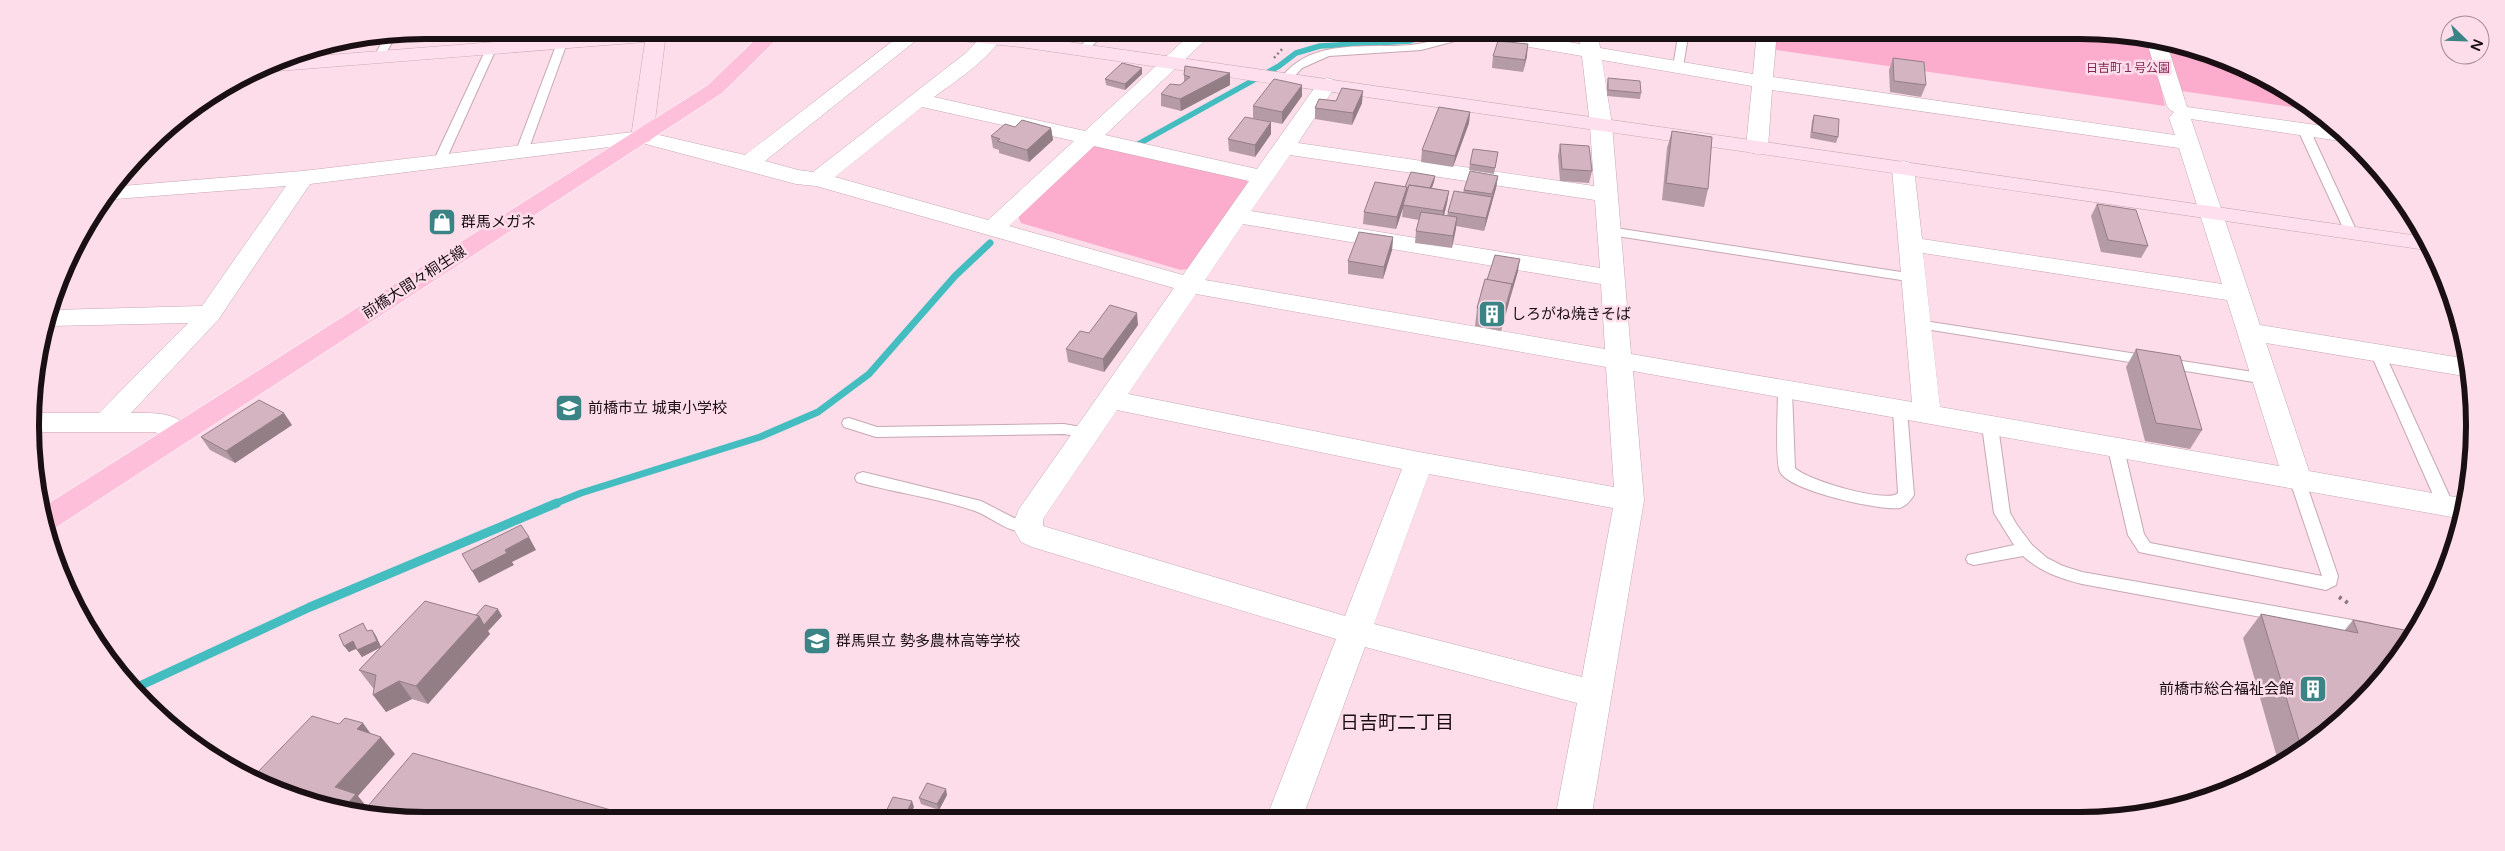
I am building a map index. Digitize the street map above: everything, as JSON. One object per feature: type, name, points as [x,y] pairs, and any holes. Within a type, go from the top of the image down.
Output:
[{"type":"main road","name":"前橋大間々桐生線","points":[[50,517],[715,89],[767,39]]},
{"type":"street","points":[[287,64],[600,39]]},
{"type":"street","points":[[642,137],[655,39]]},
{"type":"street","points":[[749,163],[908,39]]},
{"type":"street","points":[[818,179],[974,56],[992,39]]},
{"type":"street","points":[[1024,39],[1082,50],[2420,243]]},
{"type":"street","points":[[993,228],[1196,39]]},
{"type":"street","points":[[1568,39],[1590,41],[1678,67],[1762,82],[2188,143]]},
{"type":"street","points":[[1757,147],[1765,39]]},
{"type":"street","points":[[1574,812],[1630,500],[1601,124],[1590,41]]},
{"type":"street","points":[[2158,47],[2177,106]]},
{"type":"street","points":[[1327,84],[1238,216],[1029,517],[1027,526],[1032,534],[1043,539],[1355,632],[1596,694]]},
{"type":"street","points":[[918,100],[1264,177]]},
{"type":"street","points":[[2298,481],[2180,118],[2185,113],[2334,134]]},
{"type":"street","points":[[117,193],[303,178],[642,137],[749,163],[796,177],[818,179],[1190,285],[2455,508]]},
{"type":"street","points":[[1283,147],[1606,195]]},
{"type":"street","points":[[1903,168],[1918,324],[1914,413]]},
{"type":"street","points":[[106,422],[192,334],[209,314],[303,178]]},
{"type":"street","points":[[1238,216],[1612,278]]},
{"type":"street","points":[[1910,244],[2237,294]]},
{"type":"street","points":[[54,318],[209,314]]},
{"type":"street","points":[[2251,332],[2462,367]]},
{"type":"street","points":[[1111,400],[1419,462],[1630,500]]},
{"type":"street","points":[[39,423],[155,422],[170,425],[178,433]]},
{"type":"street","points":[[1287,812],[1419,462]]},
{"type":"lane","points":[[1082,50],[1094,39]]},
{"type":"lane","points":[[1272,76],[1296,68],[1317,54],[1414,48],[1442,39]]},
{"type":"lane","points":[[1678,67],[1683,39]]},
{"type":"lane","points":[[379,57],[388,41]]},
{"type":"lane","points":[[522,151],[562,43]]},
{"type":"lane","points":[[439,162],[491,49]]},
{"type":"lane","points":[[2304,130],[2351,232]]},
{"type":"lane","points":[[1609,231],[1914,278]]},
{"type":"lane","points":[[1918,324],[2266,379]]},
{"type":"lane","points":[[2377,352],[2455,508]]},
{"type":"lane","points":[[1785,390],[1787,470],[1790,476],[1805,484],[1891,502],[1899,502],[1906,495],[1914,413]]},
{"type":"lane","points":[[849,422],[876,432],[1064,429],[1087,434]]},
{"type":"lane","points":[[1990,426],[2002,513],[2026,548],[2041,562],[2082,578],[2387,633]]},
{"type":"lane","points":[[2116,449],[2136,535],[2145,548],[2326,583],[2330,580],[2330,576],[2298,481]]},
{"type":"lane","points":[[863,478],[981,507],[1010,524],[1027,526]]},
{"type":"lane","points":[[1974,559],[2026,548]]},
{"type":"green space","name":"日吉町１号公園","points":[[1771,39],[2080,39],[2130,42],[2180,52],[2228,68],[2273,91],[2300,108],[2161,88],[2165,106],[1770,49]]},
{"type":"green space","points":[[1098,146],[1245,178],[1249,184],[1193,268],[1181,270],[1021,223],[1018,216],[1090,147]]},
{"type":"building","points":[[1498,41],[1528,44],[1525,60],[1493,56]]},
{"type":"building","points":[[1893,58],[1924,62],[1926,85],[1894,81]]},
{"type":"building","points":[[1122,63],[1142,68],[1125,84],[1105,79]]},
{"type":"building","points":[[1185,66],[1230,73],[1180,99],[1161,94],[1170,84],[1180,85],[1190,77],[1184,75]]},
{"type":"building","points":[[1608,78],[1640,81],[1641,93],[1608,90]]},
{"type":"building","points":[[1274,79],[1302,85],[1282,112],[1253,106]]},
{"type":"building","points":[[1342,88],[1363,91],[1353,113],[1315,108],[1319,99],[1336,101]]},
{"type":"building","points":[[1439,107],[1470,112],[1455,156],[1422,150]]},
{"type":"building","points":[[1814,115],[1839,119],[1838,137],[1812,132]]},
{"type":"building","points":[[1245,117],[1271,122],[1255,145],[1228,139]]},
{"type":"building","points":[[1022,120],[1051,128],[1027,150],[997,141],[1000,139],[991,136],[1005,124],[1015,127]]},
{"type":"building","points":[[1672,131],[1712,137],[1708,189],[1666,183]]},
{"type":"building","points":[[1560,144],[1589,146],[1592,171],[1562,169]]},
{"type":"building","points":[[1473,149],[1498,152],[1495,168],[1470,164]]},
{"type":"building","points":[[1470,171],[1498,176],[1492,194],[1464,190]]},
{"type":"building","points":[[1411,172],[1435,176],[1430,188],[1409,185],[1408,188],[1405,187]]},
{"type":"building","points":[[1375,182],[1407,187],[1397,217],[1364,212]]},
{"type":"building","points":[[1409,185],[1449,191],[1443,211],[1403,205]]},
{"type":"building","points":[[1454,191],[1492,197],[1486,218],[1448,212]]},
{"type":"building","points":[[2097,204],[2136,210],[2148,246],[2108,240]]},
{"type":"building","points":[[1421,212],[1457,217],[1453,236],[1416,231]]},
{"type":"building","points":[[1359,232],[1393,237],[1384,267],[1348,261]]},
{"type":"building","points":[[1495,255],[1520,259],[1512,286],[1512,284],[1487,280]]},
{"type":"building","points":[[1485,279],[1512,284],[1504,313],[1477,308]]},
{"type":"building","points":[[1110,305],[1137,313],[1103,359],[1066,349],[1080,331],[1089,333]]},
{"type":"building","points":[[2136,349],[2180,356],[2202,430],[2156,423]]},
{"type":"building","points":[[259,400],[284,413],[226,451],[201,437]]},
{"type":"building","points":[[521,525],[529,537],[505,550],[507,553],[472,571],[462,554]]},
{"type":"building","points":[[425,601],[479,616],[416,686],[399,681],[373,695],[376,675],[359,670]]},
{"type":"building","points":[[485,605],[498,609],[484,625],[479,616],[476,615]]},
{"type":"building","name":"前橋市総合福祉会館","points":[[2261,614],[2358,633],[2353,620],[2407,630],[2386,661],[2353,699],[2335,716],[2300,743]]},
{"type":"building","points":[[363,623],[367,631],[372,630],[377,641],[357,650],[353,641],[344,646],[339,635]]},
{"type":"building","points":[[312,716],[339,724],[345,718],[363,723],[357,729],[381,737],[335,787],[356,794],[347,804],[301,792],[257,773]]},
{"type":"building","points":[[413,753],[618,812],[426,812],[367,808]]},
{"type":"building","points":[[927,783],[946,789],[937,804],[919,798]]},
{"type":"building","points":[[893,797],[912,801],[907,812],[886,812]]},
{"type":"waterway","points":[[1133,147],[1279,66],[1296,53],[1320,46],[1410,41],[1416,39]]},
{"type":"waterway","points":[[554,504],[581,493],[760,437],[818,412],[869,374],[955,276],[990,243]]},
{"type":"waterway","points":[[140,686],[310,607],[557,503]]},
{"type":"place","name":"群馬メガネ","points":[[442,222]]},
{"type":"place","name":"しろがね焼きそば","points":[[1492,314]]},
{"type":"place","name":"前橋市立 城東小学校","points":[[569,408]]},
{"type":"place","name":"群馬県立 勢多農林高等学校","points":[[817,641]]},
{"type":"place","name":"前橋市総合福祉会館","points":[[2313,689]]},
{"type":"district","name":"日吉町二丁目","points":[[1397,723]]}]
